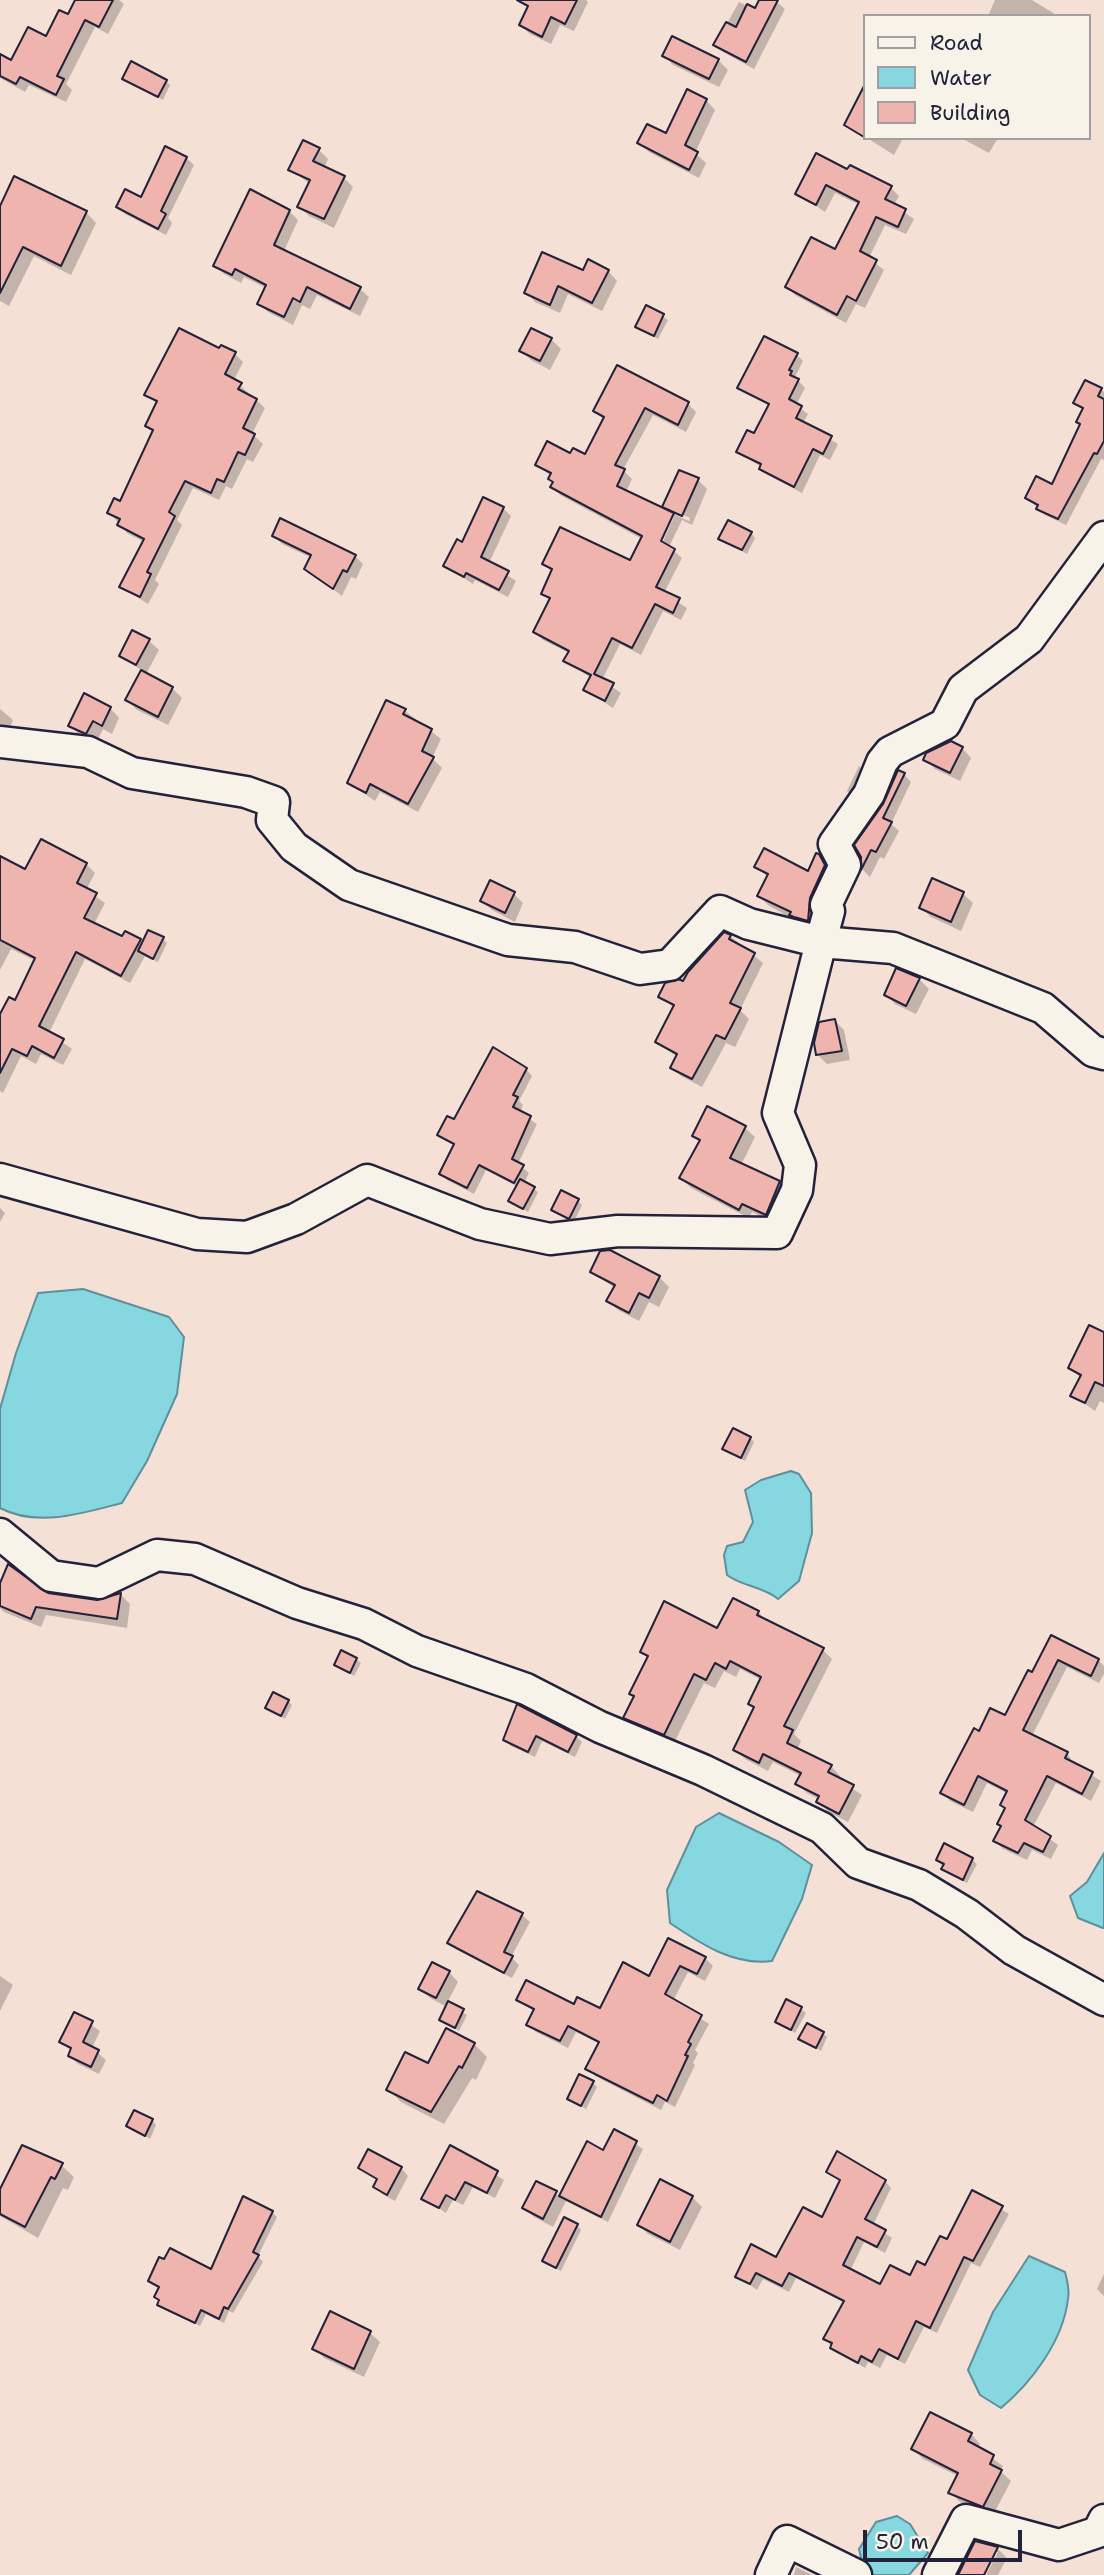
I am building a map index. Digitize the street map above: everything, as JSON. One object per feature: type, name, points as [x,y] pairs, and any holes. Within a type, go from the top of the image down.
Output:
[{"type":"street","points":[[0,1179],[197,1234],[247,1237],[296,1219],[367,1180],[480,1224],[550,1239],[618,1231],[777,1233],[797,1190],[800,1165],[778,1113],[829,911],[826,905],[845,865],[834,844],[869,794],[882,762],[890,752],[945,724],[963,689],[1029,639],[1104,537]]},
{"type":"street","points":[[0,742],[88,752],[132,773],[246,792],[274,802],[272,820],[294,847],[349,885],[508,940],[575,947],[640,968],[670,965],[720,911],[749,924],[821,941],[893,948],[1043,1008],[1093,1051],[1104,1055]]},
{"type":"street","points":[[0,1534],[51,1576],[99,1583],[157,1555],[195,1559],[297,1603],[364,1624],[417,1651],[526,1689],[600,1727],[703,1770],[822,1828],[858,1863],[919,1885],[967,1914],[1014,1950],[1104,2000]]},
{"type":"street","points":[[938,2575],[966,2520],[1059,2545],[1102,2528]]},
{"type":"street","points":[[771,2575],[787,2541],[856,2575]]},
{"type":"water","points":[[83,1289],[169,1317],[184,1337],[177,1394],[147,1461],[122,1503],[61,1517],[15,1514],[0,1508],[0,1409],[16,1353],[38,1293]]},
{"type":"water","points":[[791,1471],[799,1474],[811,1493],[812,1533],[799,1581],[778,1599],[766,1591],[727,1575],[724,1555],[727,1546],[743,1542],[753,1522],[745,1490],[761,1480]]},
{"type":"water","points":[[719,1813],[779,1842],[812,1865],[802,1899],[772,1961],[758,1962],[731,1957],[706,1946],[670,1923],[667,1890],[696,1827]]},
{"type":"water","points":[[1104,1853],[1103,1928],[1078,1918],[1070,1896],[1087,1882]]},
{"type":"water","points":[[1029,2256],[1065,2272],[1068,2299],[1060,2330],[1044,2360],[1024,2386],[1001,2408],[980,2395],[968,2370],[993,2312]]},
{"type":"water","points":[[897,2516],[910,2524],[928,2553],[909,2575],[872,2575],[863,2566],[859,2549],[876,2522]]},
{"type":"building","points":[[75,0],[113,0],[99,27],[85,20],[57,76],[64,79],[56,95],[20,77],[16,84],[0,76],[0,54],[11,60],[28,27],[46,36],[59,10],[68,14]]},
{"type":"building","points":[[517,0],[577,0],[565,24],[551,17],[542,37],[519,25],[528,6]]},
{"type":"building","points":[[759,0],[778,0],[746,62],[713,45],[726,22],[736,27],[747,4],[755,8]]},
{"type":"building","points":[[672,36],[719,59],[709,79],[662,56]]},
{"type":"building","points":[[131,61],[167,80],[158,97],[122,79]]},
{"type":"building","points":[[687,89],[707,99],[685,145],[698,152],[689,170],[637,143],[647,124],[666,133]]},
{"type":"building","points":[[862,90],[862,136],[844,125]]},
{"type":"building","points":[[303,140],[320,148],[313,161],[345,176],[324,219],[297,207],[310,180],[288,170]]},
{"type":"building","points":[[165,146],[187,157],[161,211],[166,214],[158,229],[116,207],[125,189],[141,197]]},
{"type":"building","points":[[816,153],[847,169],[850,165],[892,186],[885,199],[906,209],[898,227],[876,217],[860,251],[877,260],[856,301],[847,296],[837,315],[785,287],[811,237],[835,249],[859,202],[826,185],[816,205],[795,194]]},
{"type":"building","points":[[14,176],[87,211],[61,266],[23,247],[0,293],[0,206]]},
{"type":"building","points":[[250,189],[290,210],[274,245],[361,287],[350,309],[307,287],[300,302],[293,298],[284,317],[257,304],[266,285],[235,269],[232,275],[213,266]]},
{"type":"building","points":[[542,252],[583,270],[588,259],[609,270],[592,303],[558,286],[550,305],[524,293]]},
{"type":"building","points":[[646,305],[664,314],[654,336],[635,327]]},
{"type":"building","points":[[179,328],[219,348],[221,345],[236,352],[225,374],[242,383],[238,389],[257,399],[243,428],[255,434],[245,455],[238,452],[224,482],[217,479],[211,493],[185,481],[169,512],[175,516],[147,572],[151,574],[140,597],[119,587],[144,539],[117,525],[120,519],[107,513],[114,498],[120,501],[153,430],[145,426],[157,401],[144,395]]},
{"type":"building","points":[[531,328],[552,338],[540,361],[519,351]]},
{"type":"building","points":[[764,336],[798,353],[789,370],[792,371],[790,375],[799,379],[789,399],[802,406],[796,418],[832,436],[823,454],[813,449],[794,487],[759,469],[761,464],[736,452],[747,430],[754,433],[769,404],[737,388]]},
{"type":"building","points":[[617,365],[689,402],[678,425],[645,408],[615,465],[625,469],[617,486],[674,513],[661,541],[675,549],[656,587],[680,598],[673,613],[655,604],[632,648],[612,638],[594,674],[614,683],[605,701],[583,690],[591,675],[563,661],[569,651],[533,632],[550,598],[541,594],[552,569],[542,564],[560,527],[630,560],[642,536],[550,487],[553,482],[548,479],[551,473],[535,465],[547,441],[570,453],[573,448],[585,454],[604,417],[593,411]]},
{"type":"building","points":[[1085,380],[1102,388],[1098,396],[1104,399],[1104,441],[1097,454],[1094,453],[1058,519],[1036,509],[1038,505],[1025,498],[1036,476],[1052,484],[1080,424],[1076,422],[1083,408],[1073,403]]},
{"type":"building","points":[[679,470],[699,478],[682,516],[662,507]]},
{"type":"building","points":[[483,497],[504,507],[481,557],[509,571],[499,590],[466,573],[464,577],[443,566],[457,539],[462,542]]},
{"type":"building","points":[[280,518],[356,555],[347,572],[343,570],[333,589],[304,569],[311,555],[272,536]]},
{"type":"building","points":[[728,520],[752,532],[742,550],[718,539]]},
{"type":"building","points":[[132,630],[150,639],[136,665],[119,656]]},
{"type":"building","points":[[141,670],[173,687],[158,717],[125,700]]},
{"type":"building","points":[[84,693],[111,707],[102,726],[93,721],[86,734],[68,726]]},
{"type":"building","points":[[386,700],[406,709],[403,714],[432,729],[422,751],[434,757],[408,804],[370,784],[366,793],[347,783]]},
{"type":"building","points":[[951,741],[963,747],[950,773],[923,760],[926,753]]},
{"type":"building","points":[[898,770],[905,773],[883,818],[892,822],[876,852],[871,850],[861,870],[861,857],[854,845],[883,804]]},
{"type":"building","points":[[41,839],[87,863],[77,883],[97,893],[84,918],[122,936],[125,931],[141,939],[121,976],[76,952],[39,1026],[64,1039],[54,1058],[32,1046],[27,1056],[12,1049],[0,1073],[0,1014],[9,997],[15,1000],[35,958],[0,940],[0,856],[25,869]]},
{"type":"building","points":[[764,848],[808,871],[816,853],[819,854],[825,865],[810,898],[808,921],[789,915],[791,912],[757,896],[768,874],[754,867]]},
{"type":"building","points":[[932,878],[964,892],[951,922],[919,908]]},
{"type":"building","points":[[490,880],[515,892],[505,913],[480,901]]},
{"type":"building","points":[[148,930],[164,937],[153,959],[138,951]]},
{"type":"building","points":[[724,932],[731,935],[729,939],[755,953],[730,1003],[741,1008],[725,1039],[716,1035],[692,1079],[670,1068],[677,1054],[655,1042],[674,1005],[658,997],[665,983],[678,979],[683,981]]},
{"type":"building","points":[[896,968],[920,978],[906,1006],[884,995]]},
{"type":"building","points":[[835,1019],[842,1051],[816,1055],[814,1043],[819,1022]]},
{"type":"building","points":[[493,1047],[527,1068],[513,1095],[518,1097],[513,1107],[531,1116],[512,1159],[524,1165],[514,1183],[479,1165],[467,1188],[439,1174],[454,1144],[437,1135],[447,1116],[454,1119]]},
{"type":"building","points":[[707,1106],[746,1126],[730,1158],[780,1181],[766,1215],[742,1204],[739,1210],[679,1178],[700,1140],[692,1136]]},
{"type":"building","points":[[520,1179],[535,1187],[523,1209],[508,1201]]},
{"type":"building","points":[[561,1190],[579,1199],[569,1219],[551,1210]]},
{"type":"building","points":[[610,1250],[660,1276],[649,1298],[639,1293],[629,1313],[606,1301],[615,1285],[590,1272],[600,1251]]},
{"type":"building","points":[[1089,1325],[1104,1332],[1104,1386],[1095,1382],[1085,1403],[1070,1396],[1081,1375],[1068,1368]]},
{"type":"building","points":[[733,1428],[751,1437],[741,1458],[722,1449]]},
{"type":"building","points":[[8,1564],[48,1593],[97,1600],[121,1593],[117,1619],[36,1607],[31,1619],[0,1606],[0,1583]]},
{"type":"building","points":[[733,1598],[759,1611],[757,1615],[824,1648],[784,1726],[793,1730],[787,1743],[832,1765],[828,1772],[854,1785],[839,1814],[816,1802],[819,1796],[795,1784],[801,1773],[763,1754],[759,1763],[733,1750],[754,1707],[748,1704],[761,1677],[730,1661],[726,1669],[715,1663],[706,1680],[694,1674],[664,1735],[623,1718],[634,1696],[629,1694],[648,1656],[640,1652],[664,1601],[717,1628]]},
{"type":"building","points":[[1051,1635],[1099,1659],[1091,1676],[1058,1660],[1023,1730],[1068,1752],[1065,1758],[1093,1772],[1082,1794],[1047,1776],[1025,1820],[1051,1836],[1043,1852],[1024,1843],[1018,1853],[993,1841],[1001,1826],[997,1824],[1005,1808],[1000,1805],[1007,1791],[978,1776],[964,1805],[940,1793],[974,1728],[979,1731],[990,1708],[1005,1715],[1028,1670],[1032,1672]]},
{"type":"building","points":[[341,1650],[357,1658],[350,1673],[334,1665]]},
{"type":"building","points":[[273,1692],[289,1700],[281,1716],[265,1708]]},
{"type":"building","points":[[517,1704],[577,1735],[568,1752],[536,1736],[528,1752],[503,1740]]},
{"type":"building","points":[[944,1843],[973,1858],[963,1880],[941,1869],[944,1864],[936,1860]]},
{"type":"building","points":[[477,1891],[523,1913],[504,1952],[513,1956],[504,1973],[447,1943]]},
{"type":"building","points":[[668,1938],[706,1957],[697,1974],[680,1966],[665,1994],[702,2015],[688,2042],[691,2044],[685,2055],[688,2056],[667,2101],[657,2095],[653,2103],[585,2069],[599,2042],[568,2026],[560,2041],[526,2025],[534,2009],[516,2000],[526,1980],[574,2004],[577,1997],[600,2008],[623,1962],[649,1976]]},
{"type":"building","points":[[432,1962],[450,1971],[436,1998],[418,1989]]},
{"type":"building","points":[[786,1999],[802,2007],[791,2030],[775,2022]]},
{"type":"building","points":[[448,2001],[464,2009],[455,2028],[439,2020]]},
{"type":"building","points":[[74,2012],[93,2021],[83,2042],[99,2050],[91,2067],[68,2056],[71,2048],[59,2042]]},
{"type":"building","points":[[807,2023],[824,2032],[816,2048],[798,2039]]},
{"type":"building","points":[[446,2028],[475,2043],[462,2068],[459,2066],[431,2112],[386,2090],[405,2052],[428,2063]]},
{"type":"building","points":[[579,2074],[594,2081],[581,2106],[567,2099]]},
{"type":"building","points":[[134,2110],[153,2119],[145,2136],[126,2126]]},
{"type":"building","points":[[614,2129],[637,2141],[601,2217],[559,2196],[587,2141],[603,2150]]},
{"type":"building","points":[[22,2145],[63,2163],[55,2179],[51,2177],[25,2227],[0,2214],[0,2189]]},
{"type":"building","points":[[450,2145],[498,2171],[487,2193],[465,2182],[455,2200],[446,2195],[439,2208],[421,2199]]},
{"type":"building","points":[[368,2149],[402,2167],[387,2195],[373,2187],[377,2179],[358,2168]]},
{"type":"building","points":[[837,2151],[886,2180],[865,2219],[886,2230],[877,2247],[857,2237],[843,2265],[880,2284],[890,2265],[910,2275],[917,2261],[925,2265],[940,2236],[947,2239],[972,2190],[1003,2206],[973,2261],[964,2257],[930,2328],[916,2321],[898,2359],[879,2349],[872,2362],[861,2356],[858,2363],[830,2348],[832,2343],[823,2339],[844,2301],[789,2273],[782,2286],[756,2273],[750,2284],[735,2277],[751,2244],[776,2257],[803,2207],[822,2217],[840,2180],[826,2172]]},
{"type":"building","points":[[660,2179],[693,2196],[670,2242],[637,2225]]},
{"type":"building","points":[[536,2181],[557,2191],[543,2219],[522,2208]]},
{"type":"building","points":[[243,2196],[273,2211],[253,2252],[259,2255],[228,2309],[224,2307],[219,2319],[201,2310],[195,2323],[157,2305],[159,2300],[154,2297],[159,2287],[148,2281],[159,2257],[164,2259],[170,2248],[211,2269]]},
{"type":"building","points":[[564,2217],[578,2224],[556,2268],[542,2261]]},
{"type":"building","points":[[330,2311],[371,2331],[354,2369],[312,2349]]},
{"type":"building","points":[[930,2412],[972,2433],[968,2441],[994,2455],[990,2464],[1002,2470],[983,2507],[948,2493],[958,2473],[911,2449]]},
{"type":"building","points":[[975,2541],[998,2547],[984,2575],[958,2575]]}]
